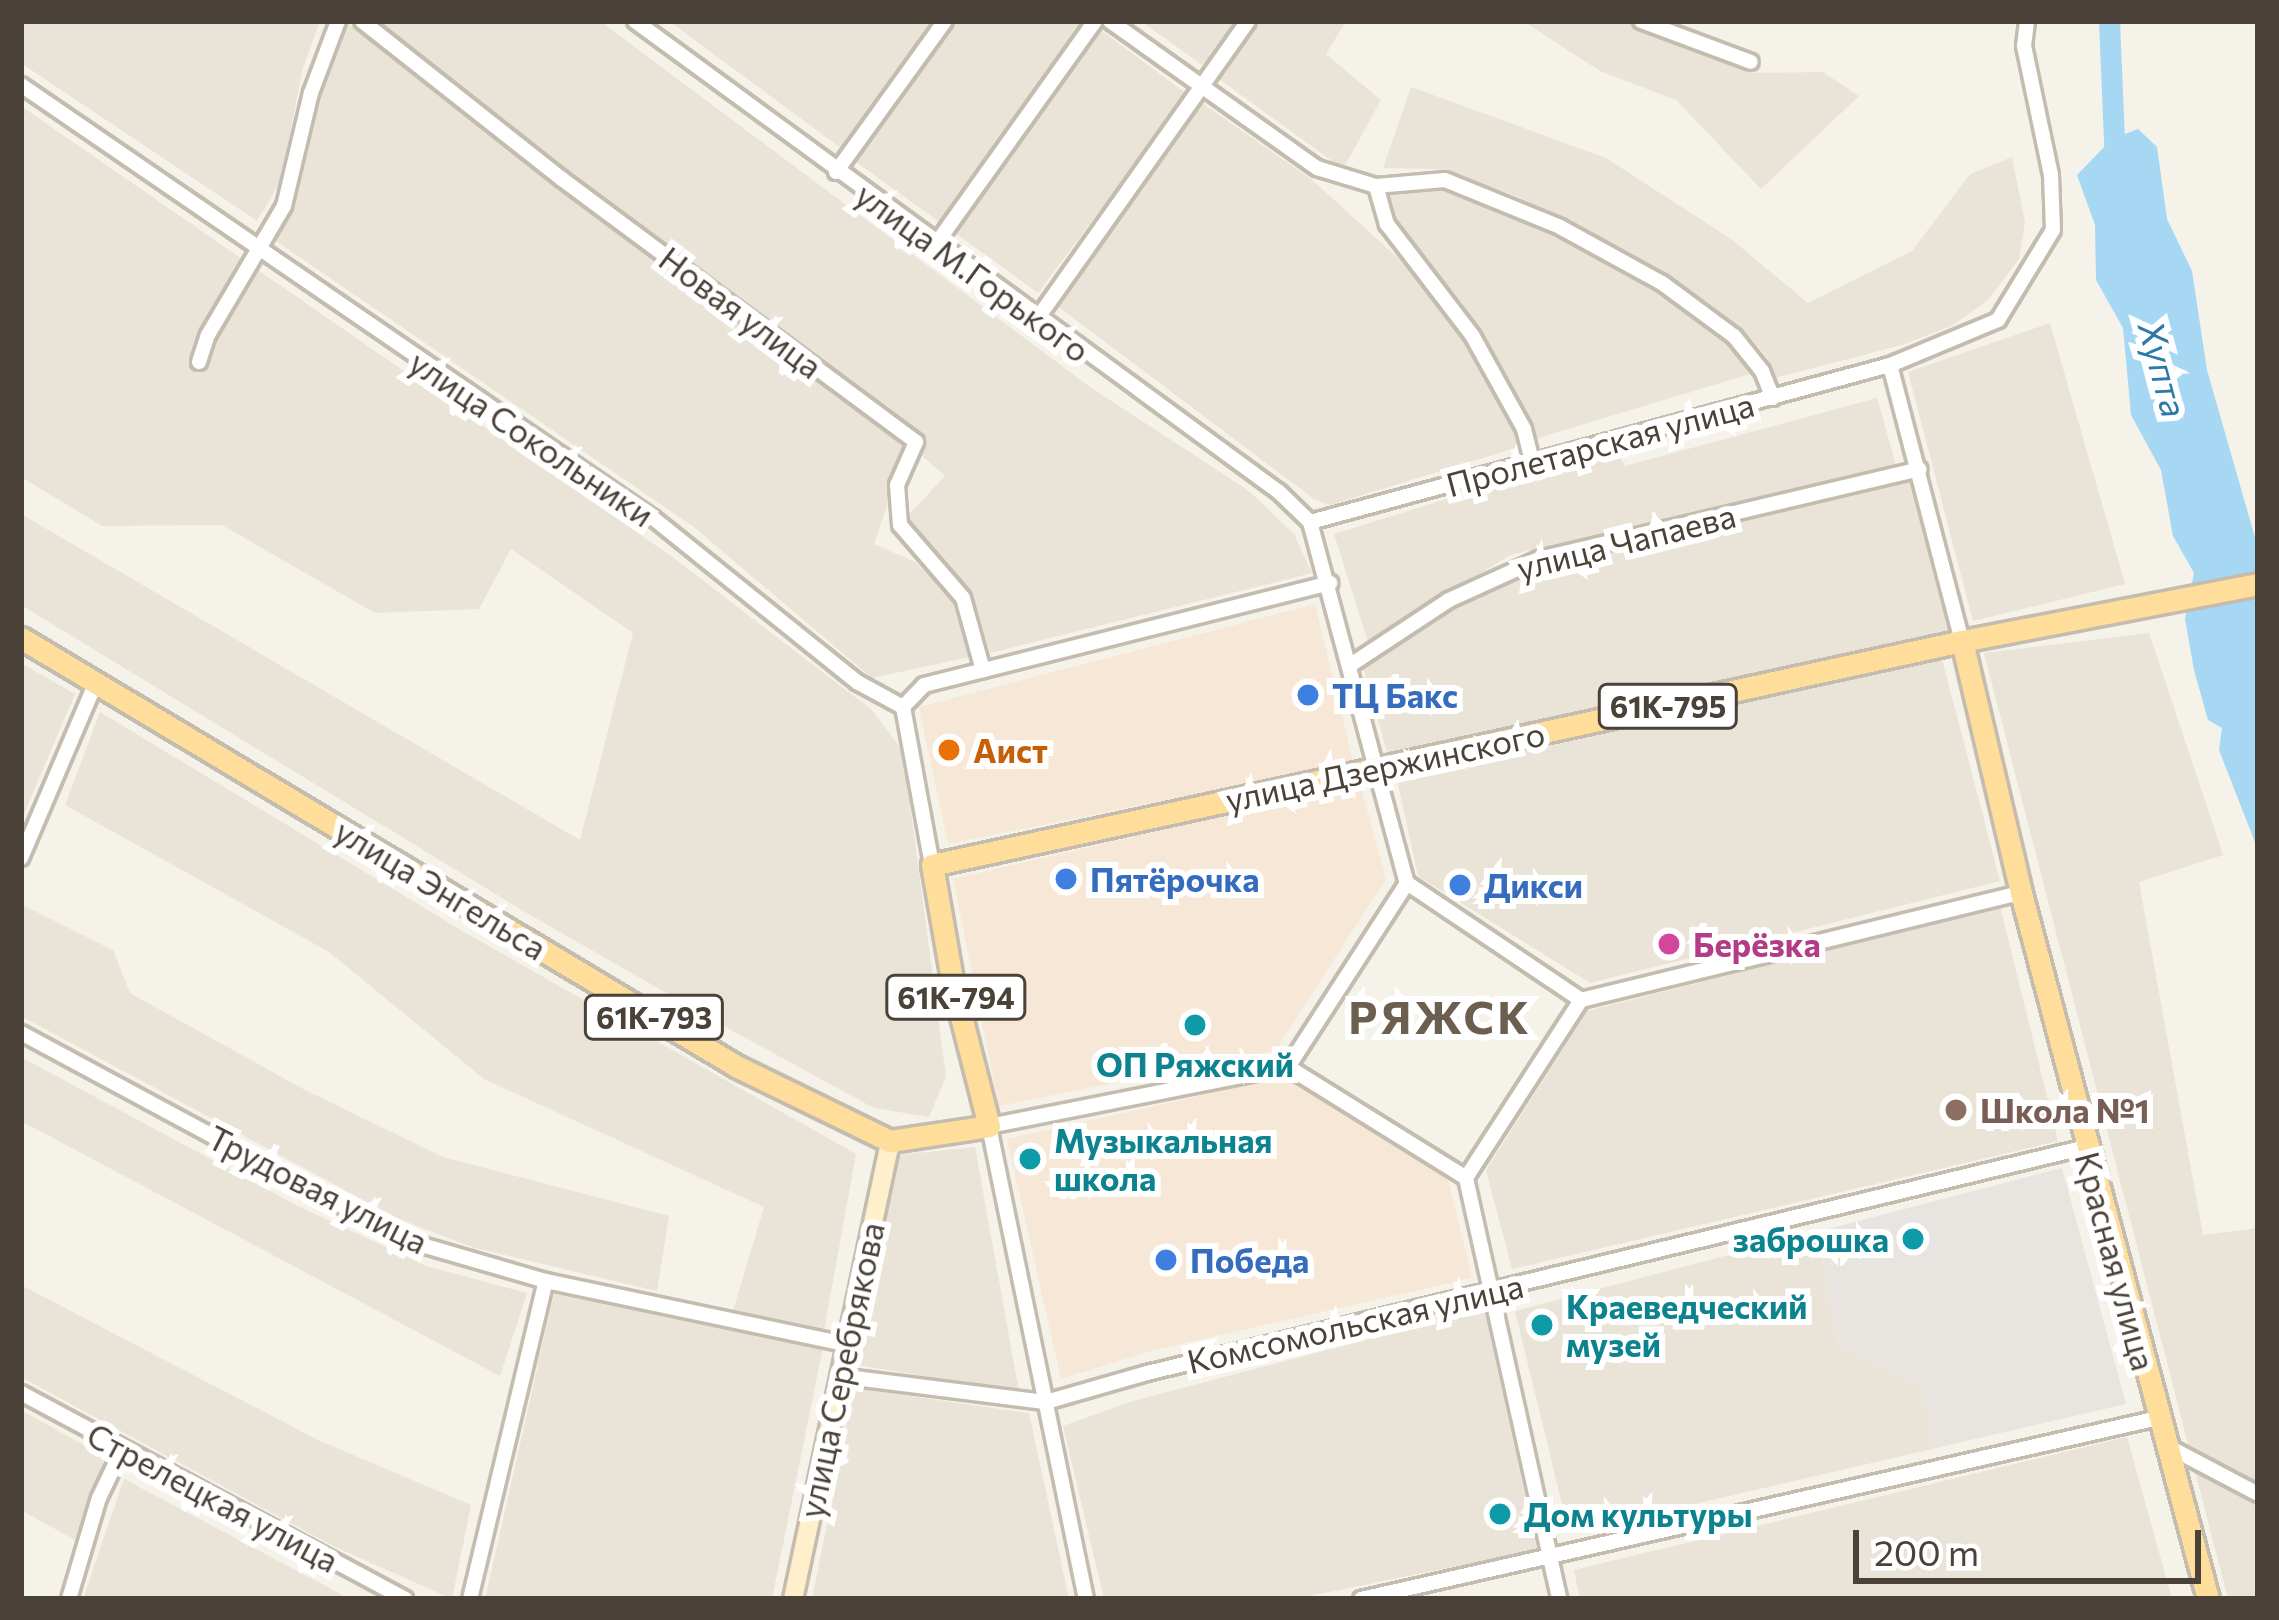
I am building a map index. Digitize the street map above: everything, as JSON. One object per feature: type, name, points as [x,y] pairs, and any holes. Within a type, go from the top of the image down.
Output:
[{"type":"main road","name":"улица Дзержинского","points":[[932,865],[1962,641],[2258,584]]},
{"type":"main road","name":"улица Энгельса","points":[[21,638],[736,1066],[890,1141]]},
{"type":"main road","name":"Красная улица","points":[[1962,641],[2086,1147],[2208,1599]]},
{"type":"main road","name":"61К-794","points":[[932,865],[953,985],[989,1126]]},
{"type":"main road","points":[[890,1141],[989,1126]]},
{"type":"main road","name":"улица Серебрякова","points":[[793,1599],[890,1141]]},
{"type":"street","points":[[199,362],[208,335],[284,206],[311,93],[338,21]]},
{"type":"street","name":"Новая улица","points":[[362,21],[562,179],[916,442],[897,485],[900,525],[962,598],[983,670]]},
{"type":"street","name":"улица М.Горького","points":[[635,21],[1279,492],[1310,522]]},
{"type":"street","points":[[836,172],[945,21]]},
{"type":"street","points":[[936,244],[1095,21]]},
{"type":"street","points":[[1110,21],[1317,168],[1376,186],[1445,180],[1560,227],[1662,283],[1722,326],[1762,370],[1773,398]]},
{"type":"street","points":[[1037,319],[1248,21]]},
{"type":"street","points":[[1641,21],[1751,62]]},
{"type":"street","name":"Пролетарская улица","points":[[1310,522],[1890,365],[1998,320],[2053,230],[2051,175],[2024,46],[2027,21]]},
{"type":"street","name":"улица Сокольники","points":[[21,85],[652,518],[857,682],[903,706]]},
{"type":"street","points":[[1376,186],[1387,224],[1472,334],[1524,429],[1532,460]]},
{"type":"street","points":[[1890,365],[1921,469],[1962,641]]},
{"type":"street","name":"улица Чапаева","points":[[1352,664],[1450,600],[1539,559],[1921,469]]},
{"type":"street","points":[[1310,522],[1352,664],[1407,883],[1581,1000]]},
{"type":"street","points":[[932,865],[903,706],[924,685],[1330,584]]},
{"type":"street","points":[[21,858],[96,682]]},
{"type":"street","points":[[1288,1067],[1407,883]]},
{"type":"street","points":[[1466,1178],[1581,1000],[2021,893]]},
{"type":"street","name":"Трудовая улица","points":[[21,1034],[408,1241],[546,1281],[844,1344]]},
{"type":"street","points":[[1086,1599],[989,1126],[1288,1067],[1466,1178],[1559,1599]]},
{"type":"street","name":"Комсомольская улица","points":[[1046,1402],[2086,1147]]},
{"type":"street","points":[[470,1599],[546,1281]]},
{"type":"street","points":[[838,1376],[1046,1402]]},
{"type":"street","name":"Стрелецкая улица","points":[[21,1394],[405,1599]]},
{"type":"street","points":[[1360,1599],[2158,1418]]},
{"type":"street","points":[[2165,1444],[2258,1494]]},
{"type":"street","points":[[69,1599],[99,1498],[123,1448]]},
{"type":"shaded area","points":[[21,21],[320,21],[303,68],[280,182],[257,221],[21,63]]},
{"type":"shaded area","points":[[373,21],[600,21],[1090,387],[1249,491],[1294,534],[1312,573],[990,653],[972,595],[904,520],[945,476],[919,453],[924,440]]},
{"type":"shaded area","points":[[669,21],[936,21],[842,149]]},
{"type":"shaded area","points":[[952,21],[1090,21],[941,223],[853,160]]},
{"type":"shaded area","points":[[1141,21],[1241,21],[1202,65]]},
{"type":"shaded area","points":[[1260,21],[1346,21],[1326,54],[1381,100],[1343,169],[1219,79],[1220,70]]},
{"type":"shaded area","points":[[1523,21],[1628,21],[1660,39],[1753,73],[1823,72],[1859,96],[1761,189],[1676,100],[1600,71]]},
{"type":"shaded area","points":[[345,22],[908,442],[874,544],[915,562],[956,602],[969,657],[872,678],[694,527],[276,241],[294,198],[321,83]]},
{"type":"shaded area","points":[[1098,28],[1187,94],[1038,293],[951,230]]},
{"type":"shaded area","points":[[1411,87],[1606,158],[1731,239],[1808,303],[1912,251],[1970,174],[2012,157],[2025,222],[2019,259],[1987,301],[1951,326],[1902,345],[1775,378],[1767,357],[1746,333],[1681,285],[1597,236],[1516,196],[1437,169],[1383,168]]},
{"type":"shaded area","points":[[1202,103],[1311,179],[1419,277],[1461,331],[1522,446],[1330,505],[1314,499],[1056,305]]},
{"type":"shaded area","points":[[21,106],[671,556],[872,710],[903,751],[946,1077],[929,1117],[874,1108],[731,1030],[525,912],[21,605],[21,514],[580,840],[633,633],[511,549],[479,609],[375,613],[222,525],[102,526],[21,477]]},
{"type":"shaded area","points":[[1432,188],[1493,205],[1598,255],[1728,340],[1753,373],[1535,439],[1462,303],[1390,213],[1387,191]]},
{"type":"shaded area","points":[[2050,323],[2125,584],[1973,621],[1908,372]]},
{"type":"shaded area","points":[[1877,398],[1896,465],[1510,555],[1369,645],[1334,534],[1614,447],[1625,466]]},
{"type":"shaded area","points":[[1914,478],[1950,632],[1387,752],[1363,667],[1455,606],[1529,573]]},
{"type":"shaded area","points":[[1315,604],[1353,762],[948,844],[919,707]]},
{"type":"shaded area","points":[[2149,633],[2223,855],[2139,882],[2203,1235],[2258,1228],[2258,1599],[2228,1599],[1984,653]]},
{"type":"shaded area","points":[[1942,659],[2000,881],[1590,983],[1418,876],[1397,780]]},
{"type":"shaded area","points":[[21,663],[75,694],[21,821]]},
{"type":"shaded area","points":[[100,712],[464,932],[856,1154],[824,1331],[732,1314],[764,1207],[484,1079],[329,952],[65,805]]},
{"type":"shaded area","points":[[1360,784],[1386,879],[1275,1051],[999,1106],[953,879]]},
{"type":"shaded area","points":[[21,904],[113,950],[130,993],[305,1090],[443,1157],[669,1216],[657,1291],[475,1248],[399,1219],[21,1016]]},
{"type":"shaded area","points":[[2000,906],[2058,1141],[1512,1269],[1486,1170],[1587,1011]]},
{"type":"shaded area","points":[[21,1057],[298,1206],[426,1266],[527,1293],[500,1376],[21,1121]]},
{"type":"shaded area","points":[[1284,1077],[1448,1180],[1472,1278],[1154,1350],[1061,1379],[1007,1139]]},
{"type":"shaded area","points":[[975,1147],[1019,1392],[858,1365],[898,1155]]},
{"type":"shaded area","points":[[2062,1168],[2126,1404],[1932,1449],[1923,1389],[1839,1345],[1816,1232]]},
{"type":"shaded area","points":[[1816,1232],[1839,1345],[1923,1389],[1932,1449],[1569,1533],[1515,1311]]},
{"type":"shaded area","points":[[21,1285],[318,1440],[471,1505],[452,1599],[333,1546],[21,1377]]},
{"type":"shaded area","points":[[554,1294],[823,1347],[772,1599],[485,1599]]},
{"type":"shaded area","points":[[1484,1309],[1537,1550],[1294,1599],[1104,1599],[1063,1426],[1133,1401]]},
{"type":"shaded area","points":[[854,1388],[1029,1413],[1069,1599],[812,1599]]},
{"type":"shaded area","points":[[21,1410],[107,1458],[75,1540],[21,1510]]},
{"type":"shaded area","points":[[2127,1437],[2172,1599],[1580,1599],[1574,1570]]},
{"type":"shaded area","points":[[124,1479],[350,1599],[83,1599]]},
{"type":"water","points":[[2138,129],[2157,147],[2167,219],[2192,271],[2207,370],[2258,548],[2258,850],[2219,750],[2222,728],[2208,720],[2194,670],[2185,619],[2194,573],[2173,536],[2161,470],[2131,415],[2123,328],[2096,280],[2095,225],[2077,175],[2112,139]]},
{"type":"waterway","name":"Хупта","points":[[2109,21],[2115,166]]},
{"type":"place","name":"ТЦ Бакс","points":[[1308,695]]},
{"type":"place","name":"Аист","points":[[949,750]]},
{"type":"place","name":"Пятёрочка","points":[[1066,879]]},
{"type":"place","name":"Дикси","points":[[1460,885]]},
{"type":"place","name":"Берёзка","points":[[1669,944]]},
{"type":"place","name":"ОП Ряжский","points":[[1195,1025]]},
{"type":"place","name":"Школа №1","points":[[1956,1110]]},
{"type":"place","name":"Музыкальная школа","points":[[1030,1159]]},
{"type":"place","name":"заброшка","points":[[1913,1239]]},
{"type":"place","name":"Победа","points":[[1166,1260]]},
{"type":"place","name":"Краеведческий музей","points":[[1542,1325]]},
{"type":"place","name":"Дом культуры","points":[[1500,1514]]},
{"type":"district","name":"РЯЖСК","points":[[1440,1016]]}]
